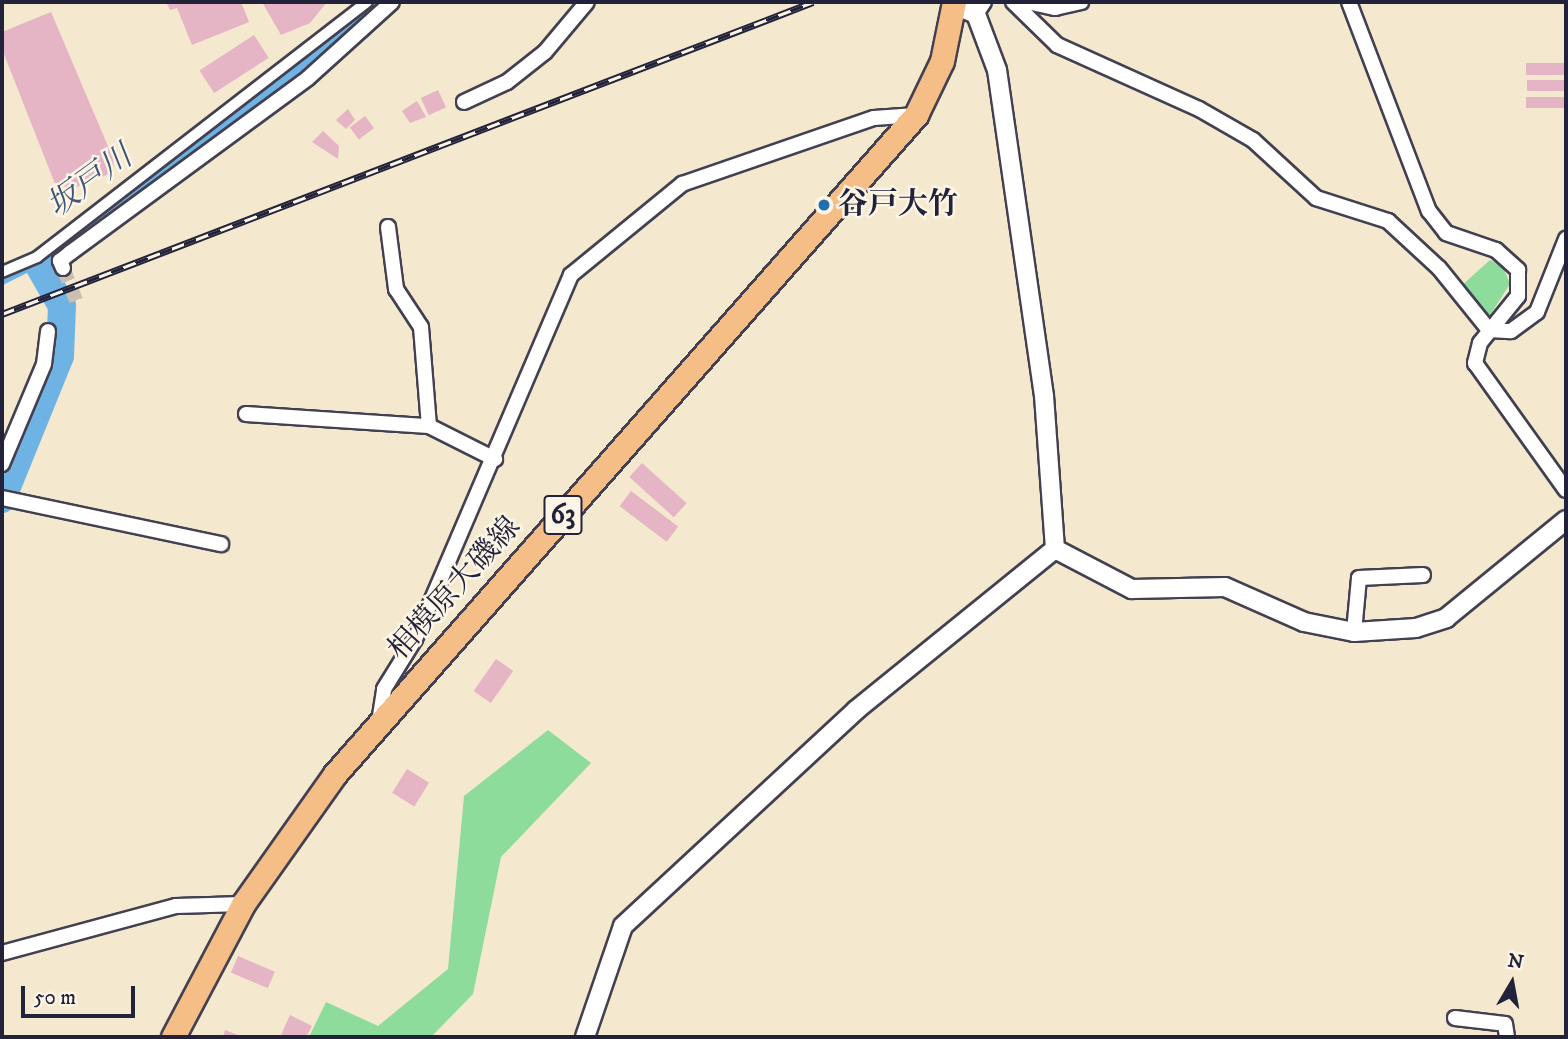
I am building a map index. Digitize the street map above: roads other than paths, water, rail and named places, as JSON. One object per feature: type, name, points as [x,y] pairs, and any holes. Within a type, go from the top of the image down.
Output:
[{"type":"main road","name":"相模原大磯線","points":[[173,1037],[243,904],[379,723],[916,115],[942,61],[954,4]]},
{"type":"street","points":[[2,272],[37,257],[367,2]]},
{"type":"street","points":[[63,268],[60,261],[162,182],[308,78],[393,2]]},
{"type":"street","points":[[464,102],[507,82],[545,52],[587,2]]},
{"type":"street","points":[[1013,2],[1057,45],[1199,108],[1253,140],[1316,198],[1388,221],[1439,268],[1489,330],[1511,331],[1537,312],[1566,239]]},
{"type":"street","points":[[1027,2],[1055,8],[1081,2]]},
{"type":"street","points":[[1349,2],[1429,211],[1446,233],[1496,250],[1518,270],[1518,296],[1489,330],[1475,363],[1566,490]]},
{"type":"street","points":[[954,4],[980,8],[997,70],[1020,212],[1044,396],[1055,549]]},
{"type":"street","points":[[379,723],[384,689],[415,639],[495,459],[571,275],[682,184],[874,118],[916,115]]},
{"type":"street","points":[[151,167],[162,182]]},
{"type":"street","points":[[388,227],[396,289],[421,327],[429,426]]},
{"type":"street","points":[[2,464],[44,363],[48,331]]},
{"type":"street","points":[[246,414],[429,426],[495,459]]},
{"type":"street","points":[[2,498],[221,544]]},
{"type":"street","points":[[1055,549],[1132,589],[1225,587],[1304,622],[1354,632],[1416,628],[1446,618],[1566,520]]},
{"type":"street","points":[[585,1037],[623,926],[856,710],[1055,549]]},
{"type":"street","points":[[1354,632],[1359,578],[1413,572]]},
{"type":"street","points":[[2,953],[176,906],[243,904]]},
{"type":"street","points":[[1455,1018],[1505,1024],[1507,1037]]},
{"type":"waterway","name":"坂戸川","points":[[2,499],[60,356],[62,306],[38,264],[360,26]]},
{"type":"waterway","points":[[2,282],[38,264]]},
{"type":"tunnel","points":[[63,268],[77,303]]},
{"type":"railway","points":[[2,314],[813,2]]},
{"type":"place","name":"谷戸大竹","points":[[824,205]]}]
